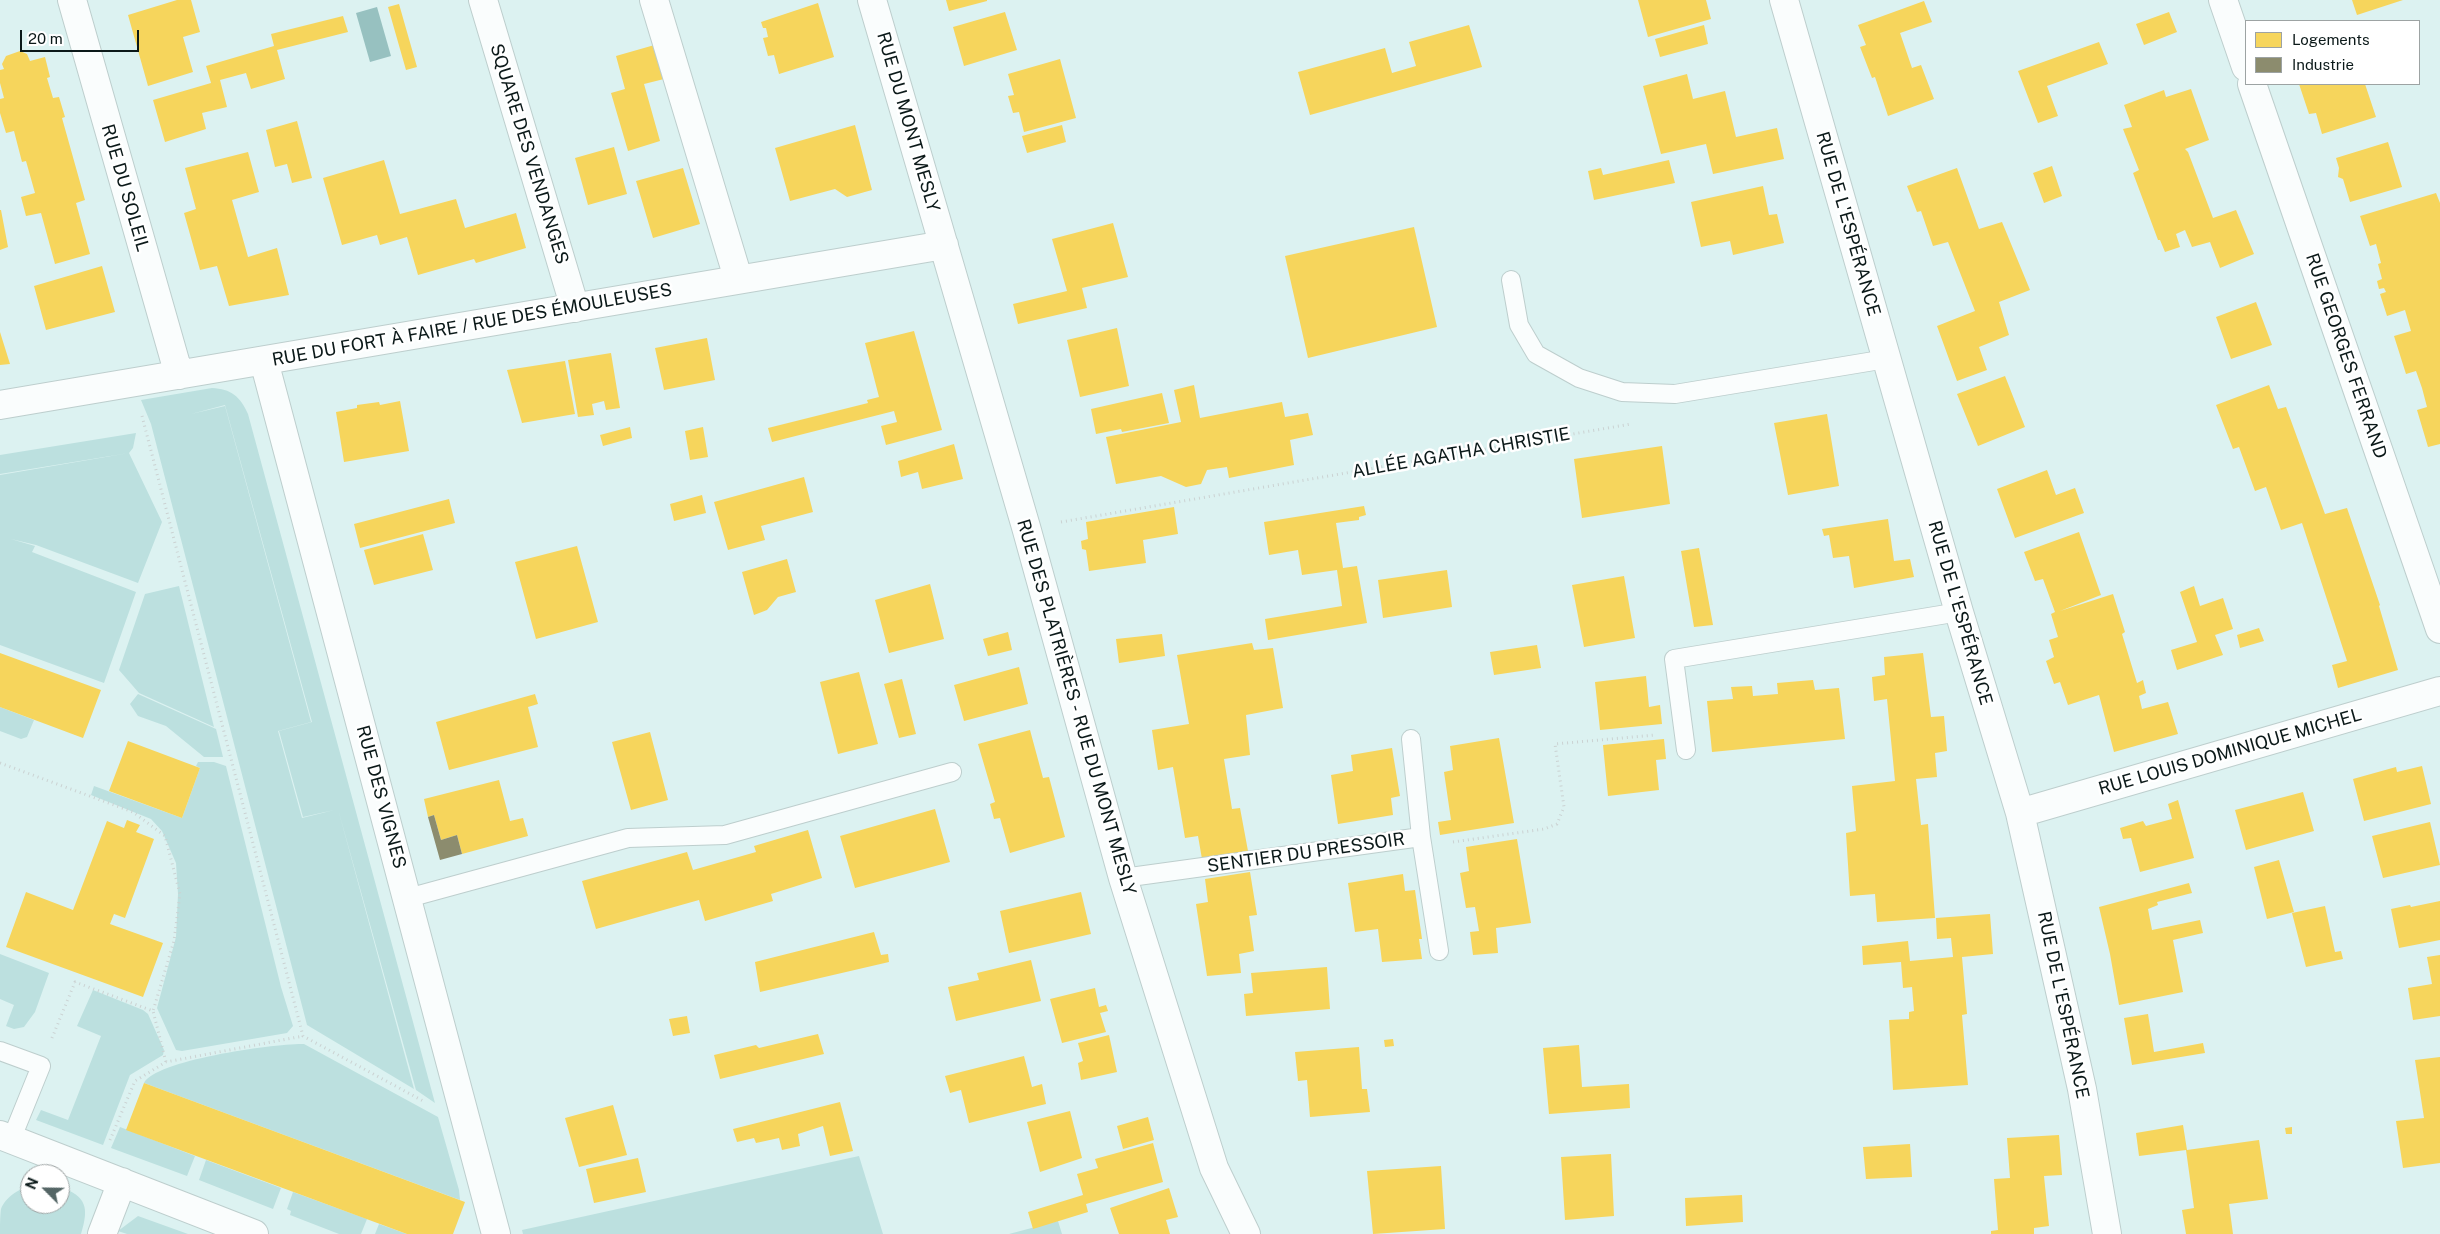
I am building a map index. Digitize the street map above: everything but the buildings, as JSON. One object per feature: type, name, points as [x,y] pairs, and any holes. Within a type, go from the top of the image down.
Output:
[{"type":"street","name":"RUE DU SOLEIL","points":[[72,0],[179,375]]},
{"type":"street","name":"SQUARE DES VENDANGES","points":[[483,0],[576,308]]},
{"type":"street","points":[[654,0],[738,278]]},
{"type":"street","name":"RUE DU MONT MESLY","points":[[872,0],[944,245]]},
{"type":"street","name":"RUE DE L'ESPÉRANCE","points":[[1784,0],[1959,612],[2020,813],[2082,1089],[2108,1234]]},
{"type":"street","points":[[2223,0],[2245,64]]},
{"type":"street","name":"RUE GEORGES FERRAND","points":[[2252,85],[2440,629]]},
{"type":"street","name":"RUE DU FORT À FAIRE / RUE DES ÉMOULEUSES","points":[[0,405],[576,308],[738,278],[944,245]]},
{"type":"street","name":"RUE DES PLATRIÈRES - RUE DU MONT MESLY","points":[[944,245],[1026,527],[1123,878],[1214,1168],[1246,1234]]},
{"type":"street","name":"RUE DES VIGNES","points":[[264,361],[496,1234]]},
{"type":"street","name":"RUE LOUIS DOMINIQUE MICHEL","points":[[2020,813],[2440,691]]},
{"type":"street","points":[[6,1138],[254,1234]]},
{"type":"street","points":[[102,1234],[122,1182]]},
{"type":"lane","points":[[1511,280],[1519,325],[1536,354],[1579,378],[1622,392],[1674,394],[1886,359]]},
{"type":"lane","points":[[1686,750],[1674,659],[1959,612]]},
{"type":"lane","name":"SENTIER DU PRESSOIR","points":[[1123,878],[1421,842],[1411,739]]},
{"type":"lane","points":[[408,898],[628,838],[725,835],[952,772]]},
{"type":"lane","points":[[1421,842],[1439,951]]},
{"type":"lane","points":[[0,1051],[41,1066],[6,1138]]},
{"type":"path","points":[[140,407],[303,1036]]},
{"type":"path","name":"ALLÉE AGATHA CHRISTIE","points":[[1055,523],[1633,424]]},
{"type":"path","points":[[1421,842],[1544,829],[1557,824],[1564,807],[1555,744],[1684,732]]},
{"type":"path","points":[[0,763],[133,812],[165,836],[180,894],[174,941],[153,1011],[166,1062]]},
{"type":"path","points":[[41,1066],[75,982],[153,1011]]},
{"type":"path","points":[[109,1142],[135,1081],[166,1062],[303,1036],[432,1106]]},
{"type":"shaded area","points":[[377,7],[391,56],[370,62],[356,13]]},
{"type":"shaded area","points":[[212,388],[230,392],[242,402],[248,414],[435,1103],[416,1090],[338,809],[414,1089],[307,1025],[151,424],[141,400]],"holes":[[[225,405],[312,722],[279,731],[303,817],[334,810],[302,818],[278,731],[311,722],[225,406],[191,414]]]},
{"type":"shaded area","points":[[136,433],[133,448],[129,453],[0,474],[0,455]]},
{"type":"shaded area","points":[[129,453],[162,522],[138,583],[36,545],[11,539],[35,546],[32,552],[136,592],[104,683],[0,645],[0,475]]},
{"type":"shaded area","points":[[179,586],[214,727],[139,693],[119,670],[145,594]]},
{"type":"shaded area","points":[[138,694],[216,729],[223,757],[204,757],[166,726],[138,716],[130,704]]},
{"type":"shaded area","points":[[0,707],[34,720],[27,737],[21,739],[0,731]]},
{"type":"shaded area","points":[[198,762],[214,762],[226,766],[281,987],[293,1026],[287,1033],[182,1051],[176,1050],[157,1008],[176,937],[178,894],[176,863],[162,831],[151,819],[91,795],[94,786],[182,818],[200,768],[196,766]]},
{"type":"shaded area","points":[[0,954],[49,973],[35,1012],[24,1027],[14,1029],[6,1026],[14,1005],[0,999]]},
{"type":"shaded area","points":[[93,990],[143,1010],[148,1014],[164,1050],[163,1055],[130,1075],[103,1145],[36,1120],[41,1110],[68,1120],[101,1036],[77,1026]]},
{"type":"shaded area","points":[[304,1044],[438,1117],[459,1190],[460,1200],[144,1083],[153,1075],[192,1060],[269,1046]]},
{"type":"shaded area","points":[[120,1127],[195,1156],[187,1176],[111,1148]]},
{"type":"shaded area","points":[[859,1156],[883,1234],[523,1234],[522,1230]]},
{"type":"shaded area","points":[[206,1160],[281,1188],[273,1209],[199,1180]]},
{"type":"shaded area","points":[[20,1190],[20,1214],[70,1214],[70,1191],[76,1194],[84,1204],[85,1210],[81,1234],[0,1234],[1,1209],[13,1194]]},
{"type":"shaded area","points":[[293,1192],[367,1219],[361,1234],[339,1234],[290,1215],[291,1211],[287,1209]]},
{"type":"shaded area","points":[[138,1216],[188,1234],[127,1234],[118,1231]]},
{"type":"shaded area","points":[[1058,1221],[1062,1234],[1009,1234]]},
{"type":"shaded area","points":[[379,1224],[407,1234],[375,1234]]}]
